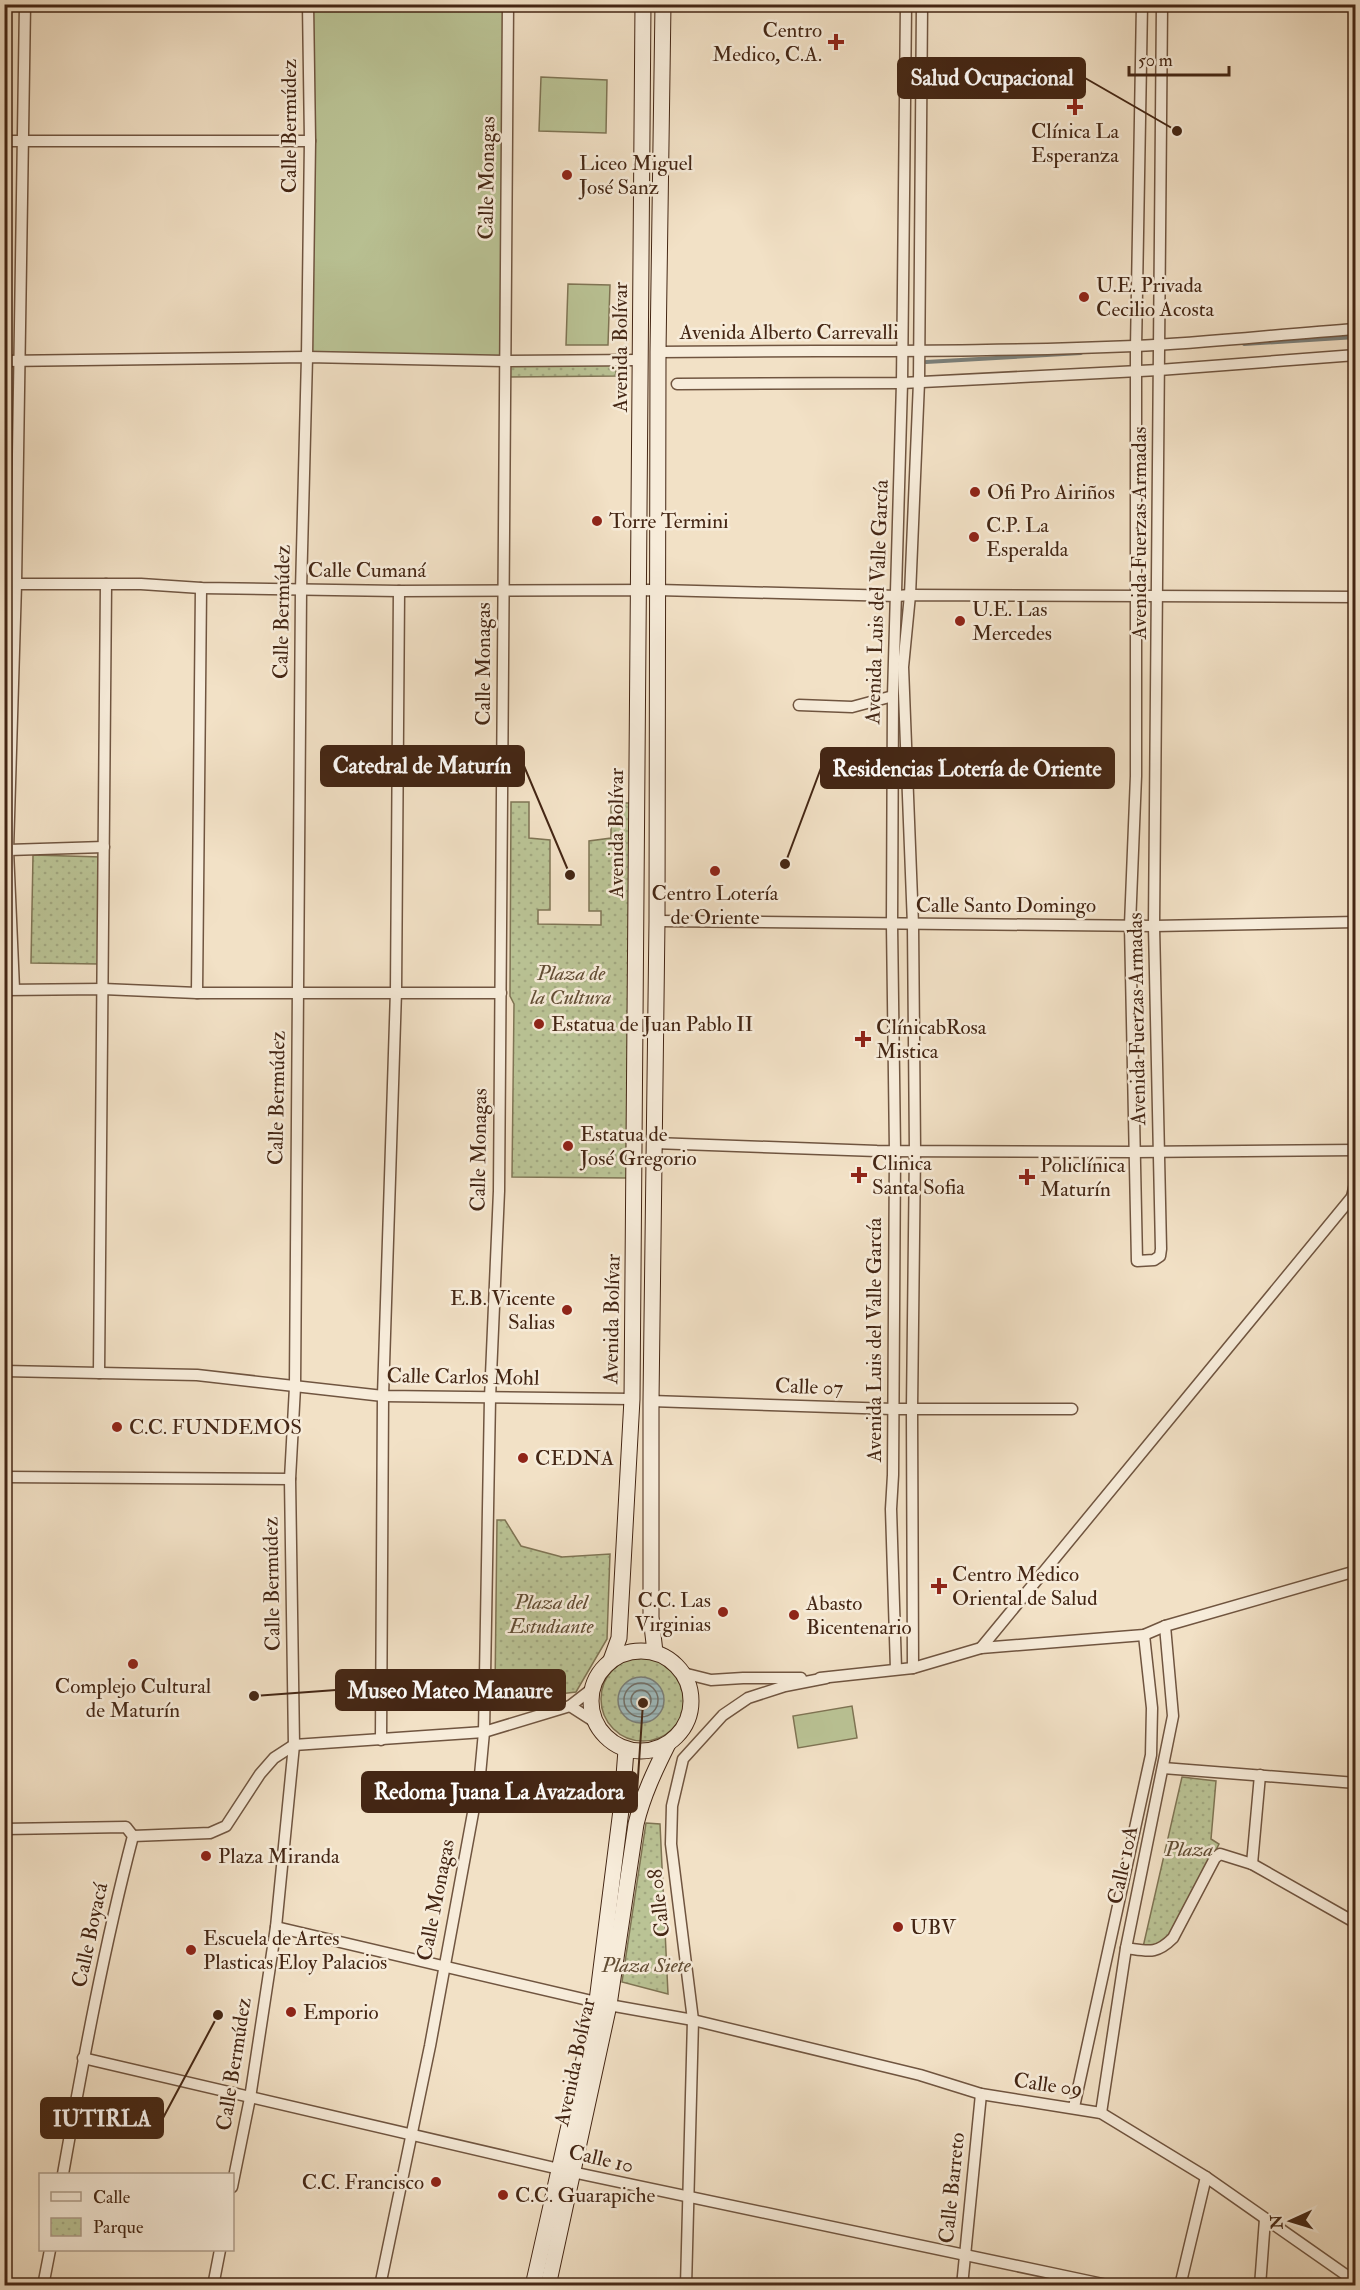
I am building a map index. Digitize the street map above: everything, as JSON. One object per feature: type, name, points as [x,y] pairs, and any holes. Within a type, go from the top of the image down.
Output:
[{"type":"street","points":[[25,4],[25,141],[8,850],[9,989],[104,989],[197,993],[396,991],[501,993]]},
{"type":"street","name":"Calle Bermúdez","points":[[234,2177],[250,2098],[276,1927],[294,1745],[290,1479],[295,1387],[294,1235],[299,992],[301,590],[307,357],[309,4]]},
{"type":"street","name":"Calle Monagas","points":[[380,2286],[430,2046],[480,1775],[484,1732],[490,1398],[499,1191],[508,4]]},
{"type":"street","name":"Avenida Bolívar","points":[[611,1660],[619,1638],[632,1399],[643,4]]},
{"type":"street","name":"Avenida Bolívar","points":[[655,1652],[651,1617],[651,1401],[657,921],[658,352],[663,4]]},
{"type":"street","name":"Avenida Luis del Valle García","points":[[896,1669],[891,1509],[895,1150],[892,924],[893,696],[903,352],[906,4]]},
{"type":"street","name":"Avenida Luis del Valle García","points":[[913,1668],[912,1409],[915,1151],[913,925],[903,667],[910,595],[920,352],[922,4]]},
{"type":"street","name":"Avenida Fuerzas Armadas","points":[[1142,4],[1136,347],[1136,776],[1130,925],[1137,1261],[1154,1260],[1160,1256],[1160,1152],[1154,926],[1162,4]]},
{"type":"street","points":[[4,141],[309,141]]},
{"type":"street","name":"Avenida Alberto Carrevalli","points":[[658,352],[804,350],[920,352],[1136,347],[1356,328]]},
{"type":"street","points":[[677,384],[902,383],[1159,369],[1356,355]]},
{"type":"street","points":[[4,361],[307,357],[504,361],[640,360]]},
{"type":"street","name":"Calle Cumaná","points":[[4,584],[106,584],[399,591],[658,590],[897,596],[1356,597]]},
{"type":"street","points":[[99,1373],[106,584]]},
{"type":"street","points":[[197,993],[201,588]]},
{"type":"street","points":[[381,1740],[383,1396],[396,991],[399,591]]},
{"type":"street","points":[[799,705],[852,707],[893,696]]},
{"type":"street","points":[[8,850],[104,847]]},
{"type":"street","name":"Calle Santo Domingo","points":[[657,921],[1154,926],[1356,922]]},
{"type":"street","points":[[654,1143],[915,1151],[1356,1150]]},
{"type":"street","points":[[1356,1179],[1352,1197],[1356,1214]]},
{"type":"street","points":[[981,1648],[1352,1197]]},
{"type":"street","name":"Calle Carlos Mohl","points":[[4,1371],[197,1376],[383,1396],[632,1399]]},
{"type":"street","name":"Calle 07","points":[[651,1401],[893,1409],[1072,1409]]},
{"type":"street","points":[[4,1477],[290,1479]]},
{"type":"street","points":[[683,1673],[711,1680],[826,1678],[913,1668],[981,1648],[1144,1635],[1165,1626],[1356,1570]]},
{"type":"street","name":"Calle 10A","points":[[1101,2113],[1126,1948],[1173,1716],[1165,1626]]},
{"type":"street","name":"Calle 10A","points":[[1074,2107],[1151,1755],[1152,1708],[1144,1635]]},
{"type":"street","points":[[570,1706],[595,1722],[608,1739],[626,1750],[648,1751],[668,1744],[680,1733],[690,1711],[689,1688],[683,1673],[671,1660],[655,1652],[640,1650],[625,1653],[611,1660],[602,1668],[592,1689],[591,1706],[595,1722]]},
{"type":"street","name":"Calle 08","points":[[686,2286],[693,2020],[671,1844],[672,1806],[683,1759],[723,1715],[748,1698],[785,1686],[826,1678]]},
{"type":"street","points":[[4,1829],[126,1827],[134,1836],[210,1833],[226,1826],[260,1774],[274,1758],[294,1745],[484,1732],[570,1706],[592,1689]]},
{"type":"street","name":"Avenida Bolívar","points":[[548,2286],[566,2171],[603,2003],[636,1824],[641,1802],[668,1744]]},
{"type":"street","name":"Avenida Bolívar","points":[[603,2003],[626,1750]]},
{"type":"street","points":[[1163,1768],[1356,1783]]},
{"type":"street","points":[[1252,1864],[1260,1775]]},
{"type":"street","name":"Calle Boyacá","points":[[63,2173],[83,2058],[118,1892],[134,1836]]},
{"type":"street","points":[[1126,1948],[1154,1952],[1165,1946],[1173,1938],[1215,1858],[1220,1854],[1252,1864],[1356,1923]]},
{"type":"street","name":"Calle 09","points":[[276,1927],[443,1968],[693,2020],[920,2075],[981,2094],[1101,2113],[1206,2177],[1356,2282]]},
{"type":"street","name":"Calle 10","points":[[83,2058],[566,2171],[1112,2286]]},
{"type":"street","name":"Calle Barreto","points":[[962,2286],[981,2094]]},
{"type":"street","name":"Avenida Bolívar","points":[[533,2286],[566,2171]]},
{"type":"street","points":[[1180,2286],[1206,2177]]},
{"type":"street","points":[[1260,2286],[1265,2219]]},
{"type":"street","points":[[43,2286],[50,2251]]},
{"type":"street","points":[[213,2286],[220,2251]]},
{"type":"green space","points":[[310,5],[508,5],[504,361],[307,357]]},
{"type":"green space","points":[[541,77],[607,80],[606,133],[539,131]]},
{"type":"green space","points":[[568,284],[610,285],[608,345],[566,345]]},
{"type":"green space","points":[[616,360],[616,376],[504,377],[504,361]]},
{"type":"green space","name":"Plaza de la Cultura","points":[[511,802],[529,802],[529,838],[550,840],[550,910],[538,910],[538,924],[601,925],[601,911],[589,911],[589,841],[611,838],[611,803],[633,803],[627,1178],[512,1177],[514,1004],[510,996]]},
{"type":"green space","points":[[33,855],[101,857],[99,964],[31,963]]},
{"type":"green space","name":"Plaza del Estudiante","points":[[497,1520],[505,1520],[521,1546],[562,1557],[610,1554],[607,1639],[576,1692],[508,1700],[495,1691]]},
{"type":"green space","points":[[643,1657],[666,1664],[678,1676],[685,1699],[678,1722],[666,1734],[643,1741],[620,1734],[608,1722],[601,1699],[608,1676],[620,1664]]},
{"type":"green space","points":[[852,1706],[857,1738],[798,1748],[793,1716]]},
{"type":"green space","name":"Plaza","points":[[1182,1777],[1216,1781],[1211,1839],[1219,1844],[1172,1935],[1153,1948],[1143,1947]]},
{"type":"green space","name":"Plaza Siete","points":[[646,1823],[660,1824],[668,1994],[622,1982]]},
{"type":"water","points":[[641,1677],[650,1678],[658,1683],[663,1691],[663,1709],[658,1717],[650,1722],[641,1723],[632,1722],[624,1717],[619,1709],[618,1700],[619,1691],[624,1683],[632,1678]]},
{"type":"waterway","points":[[1244,344],[1356,337]]},
{"type":"waterway","points":[[926,362],[1081,353]]},
{"type":"place","name":"Centro Medico, C.A.","points":[[836,42]]},
{"type":"place","name":"Clínica La Esperanza","points":[[1075,107]]},
{"type":"place","name":"Salud Ocupacional","points":[[1177,131]]},
{"type":"place","name":"Liceo Miguel José Sanz","points":[[567,175]]},
{"type":"place","name":"U.E. Privada Cecilio Acosta","points":[[1084,297]]},
{"type":"place","name":"Ofi Pro Airiños","points":[[975,492]]},
{"type":"place","name":"Torre Termini","points":[[597,521]]},
{"type":"place","name":"C.P. La Esperalda","points":[[974,537]]},
{"type":"place","name":"U.E. Las Mercedes","points":[[960,621]]},
{"type":"place","name":"Residencias Lotería de Oriente","points":[[785,864]]},
{"type":"place","name":"Centro Lotería de Oriente","points":[[715,871]]},
{"type":"place","name":"Catedral de Maturín","points":[[570,875]]},
{"type":"place","name":"Estatua de Juan Pablo II","points":[[539,1024]]},
{"type":"place","name":"ClínicabRosa Mistica","points":[[863,1039]]},
{"type":"place","name":"Estatua de José Gregorio","points":[[568,1146]]},
{"type":"place","name":"Clinica Santa Sofia","points":[[859,1175]]},
{"type":"place","name":"Policlínica Maturín","points":[[1027,1177]]},
{"type":"place","name":"E.B. Vicente Salias","points":[[567,1310]]},
{"type":"place","name":"C.C. FUNDEMOS","points":[[117,1427]]},
{"type":"place","name":"CEDNA","points":[[523,1458]]},
{"type":"place","name":"Centro Medico Oriental de Salud","points":[[939,1586]]},
{"type":"place","name":"C.C. Las Virginias","points":[[723,1612]]},
{"type":"place","name":"Abasto Bicentenario","points":[[794,1615]]},
{"type":"place","name":"Complejo Cultural de Maturín","points":[[133,1664]]},
{"type":"place","name":"Museo Mateo Manaure","points":[[254,1696]]},
{"type":"place","name":"Redoma Juana La Avazadora","points":[[643,1703]]},
{"type":"place","name":"Plaza Miranda","points":[[206,1856]]},
{"type":"place","name":"UBV","points":[[898,1927]]},
{"type":"place","name":"Escuela de Artes Plasticas Eloy Palacios","points":[[191,1950]]},
{"type":"place","name":"Emporio","points":[[291,2012]]},
{"type":"place","name":"IUTIRLA","points":[[218,2015]]},
{"type":"place","name":"C.C. Francisco","points":[[436,2182]]},
{"type":"place","name":"C.C. Guarapiche","points":[[503,2195]]}]
